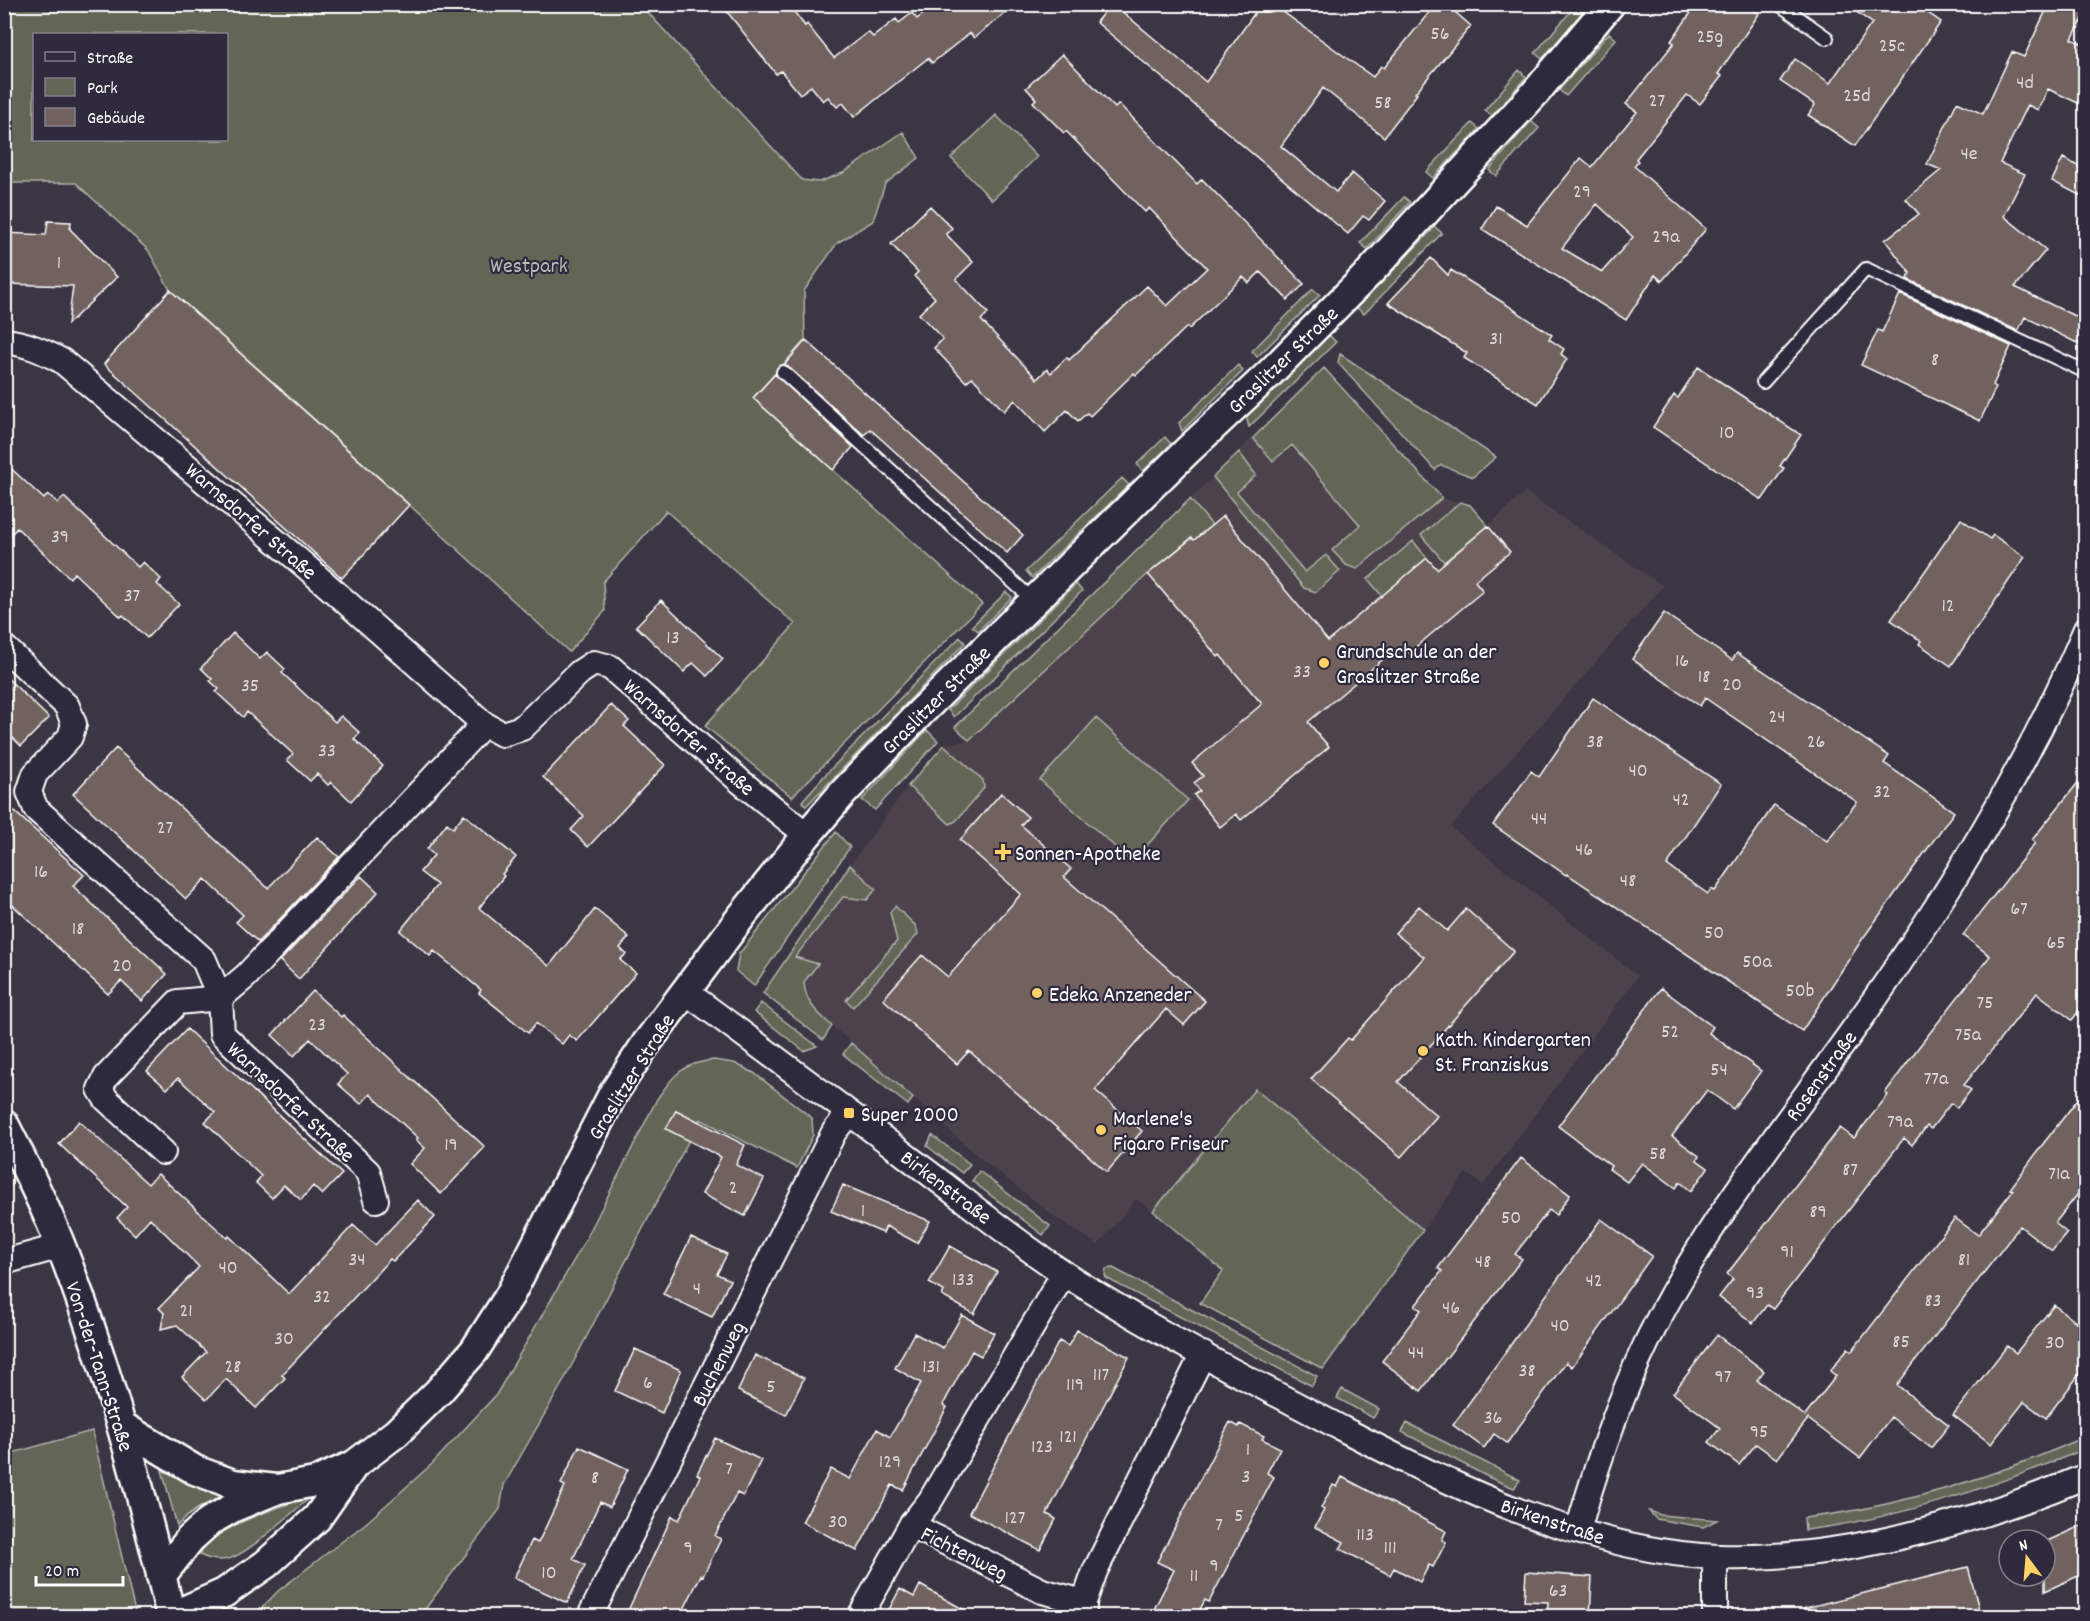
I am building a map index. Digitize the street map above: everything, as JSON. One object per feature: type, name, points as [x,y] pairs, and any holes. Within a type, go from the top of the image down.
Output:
[{"type":"street","name":"Graslitzer Straße","points":[[161,1576],[190,1539],[210,1521],[234,1507],[278,1489],[315,1482],[354,1465],[396,1433],[438,1392],[474,1351],[510,1295],[613,1094],[646,1044],[741,917],[807,835],[842,794],[922,711],[1268,375],[1362,280],[1527,102],[1610,4]]},
{"type":"street","name":"Warnsdorfer Straße","points":[[4,341],[42,351],[62,362],[303,564],[484,724],[502,734],[522,729],[580,672],[594,663],[610,667],[741,782],[807,835]]},
{"type":"street","name":"Rosenstraße","points":[[1578,1530],[1600,1455],[1623,1393],[1682,1275],[1724,1208],[1883,988],[1979,837],[2045,717],[2085,629]]},
{"type":"street","name":"Warnsdorfer Straße","points":[[4,647],[67,706],[74,724],[70,737],[35,774],[29,792],[36,809],[204,960],[220,998],[222,1034],[368,1172],[376,1200]]},
{"type":"street","points":[[163,1152],[105,1099],[100,1089],[106,1077],[178,1002],[220,998],[246,976],[484,724]]},
{"type":"street","name":"Birkenstraße","points":[[686,992],[1064,1273],[1203,1354],[1393,1455],[1470,1492],[1578,1530],[1640,1547],[1715,1557],[1811,1552],[1862,1545],[1914,1533],[2027,1499],[2085,1476]]},
{"type":"street","name":"Buchenweg","points":[[590,1617],[834,1132],[849,1113]]},
{"type":"street","name":"Von-der-Tann-Straße","points":[[4,1124],[61,1246],[90,1323],[122,1426],[171,1617]]},
{"type":"street","points":[[4,1262],[61,1246]]},
{"type":"street","points":[[911,1525],[930,1502],[1064,1273]]},
{"type":"street","name":"Fichtenweg","points":[[860,1617],[911,1525],[1042,1591],[1084,1609],[1095,1571],[1203,1354]]},
{"type":"street","name":"Graslitzer Straße","points":[[122,1426],[195,1470],[233,1484],[278,1489]]},
{"type":"street","name":"Graslitzer Straße","points":[[171,1617],[224,1593],[266,1564],[317,1518],[354,1465]]},
{"type":"street","points":[[1715,1557],[1715,1617]]},
{"type":"lane","points":[[1779,4],[1827,38]]},
{"type":"lane","points":[[1763,382],[1866,269],[2085,372]]},
{"type":"lane","points":[[783,372],[1034,601]]},
{"type":"shaded area","points":[[1324,368],[1442,498],[1470,505],[1488,526],[1525,492],[1663,586],[1451,827],[1638,976],[1483,1185],[1466,1173],[1423,1230],[1255,1089],[1153,1211],[1136,1199],[1098,1245],[1055,1217],[979,1157],[810,1006],[795,957],[843,897],[867,900],[875,888],[850,865],[908,786],[950,824],[983,780],[944,745],[969,740],[1148,574],[1192,538],[1212,525],[1190,499]]},
{"type":"green space","points":[[1577,4],[1589,5],[1542,59],[1535,53]]},
{"type":"green space","name":"Westpark","points":[[5,5],[641,5],[802,180],[819,182],[843,173],[903,132],[919,158],[885,184],[873,221],[837,243],[804,291],[805,340],[753,398],[982,604],[792,797],[705,726],[795,624],[666,511],[603,582],[605,611],[569,652],[391,488],[170,290],[148,250],[76,183],[5,183]]},
{"type":"green space","points":[[1609,33],[1616,39],[1566,96],[1559,90]]},
{"type":"green space","points":[[1519,70],[1526,77],[1492,116],[1485,110]]},
{"type":"green space","points":[[996,115],[1037,157],[992,200],[951,158]]},
{"type":"green space","points":[[1531,121],[1539,128],[1496,176],[1489,170]]},
{"type":"green space","points":[[1472,123],[1479,129],[1433,178],[1426,172]]},
{"type":"green space","points":[[1404,197],[1410,202],[1367,249],[1360,243]]},
{"type":"green space","points":[[1435,227],[1442,233],[1364,314],[1357,308]]},
{"type":"green space","points":[[1313,289],[1320,295],[1257,357],[1252,351]]},
{"type":"green space","points":[[1329,335],[1336,342],[1249,427],[1246,416]]},
{"type":"green space","points":[[1340,354],[1496,457],[1473,477],[1441,465],[1435,470],[1338,363]]},
{"type":"green space","points":[[1238,365],[1243,371],[1182,431],[1179,423]]},
{"type":"green space","points":[[1324,368],[1442,498],[1357,569],[1346,565],[1332,550],[1360,525],[1292,445],[1273,461],[1253,438]]},
{"type":"green space","points":[[1165,437],[1171,444],[1143,471],[1137,464]]},
{"type":"green space","points":[[1239,452],[1256,475],[1237,492],[1305,572],[1326,555],[1340,571],[1316,592],[1304,588],[1213,477]]},
{"type":"green space","points":[[1122,478],[1129,485],[1032,578],[1026,571]]},
{"type":"green space","points":[[1190,499],[1212,525],[1194,540],[1191,538],[1148,574],[969,740],[955,727]]},
{"type":"green space","points":[[1460,502],[1470,505],[1488,526],[1444,562],[1421,535]]},
{"type":"green space","points":[[1413,541],[1427,558],[1382,596],[1368,579]]},
{"type":"green space","points":[[1076,584],[1082,591],[954,717],[948,710]]},
{"type":"green space","points":[[1006,592],[1012,597],[978,631],[972,626]]},
{"type":"green space","points":[[960,637],[965,643],[806,806],[802,801],[826,774]]},
{"type":"green space","points":[[1096,718],[1188,800],[1132,862],[1040,780]]},
{"type":"green space","points":[[927,730],[938,741],[875,810],[862,800]]},
{"type":"green space","points":[[944,745],[983,780],[984,788],[956,821],[950,824],[908,786]]},
{"type":"green space","points":[[836,832],[850,847],[754,986],[736,971],[739,954]]},
{"type":"green space","points":[[850,865],[876,889],[867,900],[843,897],[795,957],[818,964],[804,982],[809,1001],[832,1026],[823,1040],[763,993]]},
{"type":"green space","points":[[895,906],[916,926],[918,934],[853,1007],[846,1000],[897,941],[890,912]]},
{"type":"green space","points":[[761,1003],[817,1046],[804,1051],[754,1012]]},
{"type":"green space","points":[[851,1043],[913,1098],[908,1105],[843,1054]]},
{"type":"green space","points":[[714,1060],[734,1063],[754,1073],[812,1118],[813,1135],[797,1168],[700,1119],[563,1382],[504,1485],[500,1509],[420,1616],[254,1616],[278,1591],[366,1523],[432,1464],[496,1395],[585,1241],[657,1099],[680,1071],[694,1064]]},
{"type":"green space","points":[[1255,1089],[1423,1230],[1323,1369],[1200,1303],[1223,1271],[1153,1211]]},
{"type":"green space","points":[[932,1135],[970,1164],[962,1173],[927,1146]]},
{"type":"green space","points":[[979,1171],[1050,1226],[1043,1235],[972,1181]]},
{"type":"green space","points":[[1113,1268],[1317,1376],[1312,1386],[1106,1278],[1106,1269]]},
{"type":"green space","points":[[1342,1389],[1379,1409],[1373,1418],[1337,1398]]},
{"type":"green space","points":[[1407,1423],[1520,1480],[1514,1488],[1488,1477],[1402,1432]]},
{"type":"green space","points":[[92,1431],[136,1616],[5,1616],[5,1455]]},
{"type":"green space","points":[[2085,1437],[2085,1449],[1983,1488],[1913,1509],[1841,1525],[1805,1530],[1804,1518],[1877,1506],[1948,1488],[2017,1465]]},
{"type":"green space","points":[[162,1470],[227,1496],[200,1507],[177,1526]]},
{"type":"green space","points":[[312,1496],[259,1541],[237,1555],[221,1560],[200,1555],[206,1545],[232,1527],[268,1511]]},
{"type":"green space","points":[[1649,1511],[1661,1515],[1717,1520],[1703,1527],[1656,1519]]},
{"type":"building","points":[[721,4],[788,4],[834,58],[868,32],[873,37],[896,19],[899,23],[912,13],[917,19],[936,4],[1016,4],[974,38],[970,33],[932,63],[928,58],[854,117],[843,103],[837,107],[828,97],[823,101],[811,86],[800,94],[781,71],[776,74]]},
{"type":"building","points":[[1111,4],[1206,82],[1261,4],[1272,4],[1373,77],[1381,66],[1384,68],[1436,4],[1446,4],[1471,26],[1415,93],[1417,94],[1384,137],[1323,88],[1281,146],[1336,192],[1352,173],[1385,201],[1369,220],[1363,216],[1348,234],[1096,22]]},
{"type":"building","points":[[1697,4],[1744,4],[1759,14],[1718,74],[1722,76],[1700,104],[1687,95],[1636,159],[1638,161],[1634,166],[1706,229],[1662,281],[1655,275],[1626,320],[1482,229],[1496,206],[1527,225],[1581,158],[1592,167],[1637,112],[1626,104],[1674,43],[1671,41]],"holes":[[[1597,204],[1633,237],[1602,272],[1562,248]]]},
{"type":"building","points":[[1845,4],[1915,4],[1941,22],[1855,146],[1808,115],[1815,105],[1780,81],[1795,59],[1830,83],[1872,23]]},
{"type":"building","points":[[2049,4],[2085,4],[2085,14],[2072,39],[2085,45],[2085,87],[2078,103],[2048,89],[2038,110],[2028,105],[2000,163],[2025,174],[2004,216],[2046,250],[2015,287],[2085,321],[2085,347],[2025,317],[2018,331],[1907,279],[1910,273],[1885,240],[1919,214],[1906,199],[1941,170],[1927,164],[1957,102],[1983,114],[2012,52],[2024,57]]},
{"type":"building","points":[[1062,54],[1115,108],[1119,104],[1197,184],[1202,179],[1304,284],[1288,300],[1260,272],[1249,283],[1243,277],[1189,329],[1187,327],[1136,375],[1134,373],[1090,416],[1087,413],[1078,421],[1067,410],[1045,432],[1015,400],[1004,411],[972,377],[966,382],[934,348],[943,339],[919,314],[935,298],[914,276],[918,272],[891,244],[930,206],[952,228],[946,234],[973,262],[956,279],[988,313],[981,320],[1037,379],[1047,369],[1051,373],[1067,357],[1069,360],[1147,286],[1167,306],[1207,268],[1149,208],[1145,212],[1066,131],[1064,133],[1033,102],[1036,99],[1026,88]]},
{"type":"building","points":[[2063,158],[2085,170],[2085,198],[2052,181]]},
{"type":"building","points":[[48,221],[71,222],[70,229],[117,277],[68,324],[73,286],[4,284],[4,233],[46,235]]},
{"type":"building","points":[[1431,258],[1448,275],[1451,270],[1552,335],[1549,339],[1564,349],[1561,354],[1567,359],[1538,404],[1464,358],[1467,353],[1388,303]]},
{"type":"building","points":[[170,290],[409,505],[342,578],[104,364]]},
{"type":"building","points":[[1900,294],[2011,346],[1980,421],[1861,365],[1878,330],[1882,332]]},
{"type":"building","points":[[806,340],[1023,535],[1007,553],[870,429],[864,435],[785,364]]},
{"type":"building","points":[[1698,367],[1801,435],[1780,466],[1784,468],[1762,500],[1653,427],[1674,395],[1678,398]]},
{"type":"building","points":[[775,374],[853,447],[833,470],[753,398]]},
{"type":"building","points":[[4,462],[44,499],[48,494],[58,503],[64,497],[138,567],[143,562],[161,579],[157,584],[179,604],[147,638],[74,573],[70,578],[17,528],[4,541]]},
{"type":"building","points":[[1223,516],[1328,641],[1427,558],[1437,569],[1488,526],[1510,552],[1475,581],[1483,591],[1400,660],[1393,651],[1308,722],[1329,747],[1241,820],[1236,814],[1220,827],[1194,795],[1200,791],[1194,783],[1203,776],[1192,763],[1262,704],[1220,655],[1218,657],[1148,574]]},
{"type":"building","points":[[1961,519],[1990,539],[1993,535],[2025,557],[1951,666],[1919,644],[1921,641],[1891,620]]},
{"type":"building","points":[[661,600],[723,659],[707,676],[693,663],[684,672],[636,626]]},
{"type":"building","points":[[1664,613],[1732,660],[1737,653],[1889,756],[1884,763],[1954,812],[1861,941],[1802,1031],[1493,825],[1531,771],[1539,777],[1593,698],[1721,784],[1667,865],[1708,894],[1711,889],[1715,891],[1774,805],[1827,841],[1857,802],[1705,698],[1700,706],[1632,659]]},
{"type":"building","points":[[233,633],[260,659],[267,652],[285,669],[282,673],[335,722],[341,716],[360,733],[354,739],[383,766],[351,801],[331,782],[328,785],[317,774],[310,781],[287,760],[293,754],[247,712],[243,717],[216,692],[219,689],[201,668]]},
{"type":"building","points":[[4,675],[49,718],[21,746],[4,729]]},
{"type":"building","points":[[611,705],[629,721],[624,726],[665,765],[588,847],[571,830],[584,816],[543,777]]},
{"type":"building","points":[[116,748],[268,888],[317,837],[339,857],[258,942],[236,922],[243,915],[205,879],[186,899],[73,794]]},
{"type":"building","points":[[2085,774],[2085,1003],[2072,1020],[2037,993],[1964,1085],[1971,1090],[1957,1108],[1951,1103],[1931,1129],[1927,1126],[1912,1145],[1904,1138],[1773,1309],[1767,1305],[1753,1323],[1719,1297],[1733,1279],[1727,1274],[1840,1128],[1854,1138],[1888,1095],[1885,1093],[1918,1048],[1990,956],[1963,935],[2035,843],[2032,840]]},
{"type":"building","points":[[1001,793],[1028,817],[1021,825],[1071,869],[1064,877],[1205,1001],[1184,1025],[1166,1009],[1095,1090],[1142,1131],[1107,1172],[969,1051],[957,1064],[883,999],[922,955],[948,977],[1021,894],[960,840]]},
{"type":"building","points":[[4,802],[84,875],[73,886],[167,974],[142,1001],[121,981],[108,994],[4,897]]},
{"type":"building","points":[[464,814],[516,857],[479,908],[549,966],[595,909],[629,937],[620,948],[626,954],[620,960],[636,973],[577,1041],[569,1035],[562,1044],[536,1023],[528,1033],[479,993],[481,990],[434,951],[430,956],[400,931],[437,885],[420,872],[434,855],[427,849],[447,823],[453,828]]},
{"type":"building","points":[[361,876],[378,892],[299,979],[280,961]]},
{"type":"building","points":[[1419,906],[1447,931],[1466,909],[1514,951],[1398,1082],[1437,1116],[1401,1157],[1311,1079],[1348,1038],[1351,1040],[1424,957],[1395,933]]},
{"type":"building","points":[[1661,988],[1713,1027],[1709,1033],[1761,1071],[1733,1109],[1707,1090],[1672,1136],[1699,1156],[1697,1160],[1708,1168],[1691,1191],[1680,1182],[1676,1188],[1642,1163],[1627,1182],[1609,1169],[1611,1166],[1558,1126]]},
{"type":"building","points":[[313,991],[341,1017],[343,1015],[485,1147],[441,1194],[410,1164],[425,1148],[416,1140],[418,1138],[370,1094],[361,1104],[338,1084],[347,1074],[310,1039],[294,1056],[272,1035]]},
{"type":"building","points":[[187,1029],[342,1174],[322,1195],[313,1186],[301,1200],[284,1185],[272,1198],[256,1183],[261,1176],[205,1122],[215,1112],[178,1078],[167,1089],[147,1071]]},
{"type":"building","points":[[2085,1090],[2085,1185],[2055,1223],[2067,1233],[2052,1251],[2020,1226],[1897,1385],[1949,1425],[1931,1448],[1891,1417],[1860,1458],[1808,1419],[1777,1459],[1756,1444],[1739,1465],[1709,1442],[1720,1428],[1673,1393],[1717,1335],[1764,1371],[1757,1380],[1805,1416],[1836,1376],[1830,1371],[1848,1348],[1852,1351],[1955,1218],[1978,1235]]},
{"type":"building","points":[[676,1110],[745,1145],[736,1165],[764,1179],[745,1216],[702,1194],[721,1157],[666,1129]]},
{"type":"building","points":[[79,1121],[148,1184],[158,1174],[227,1238],[229,1236],[289,1294],[353,1225],[375,1245],[418,1200],[435,1217],[393,1261],[390,1259],[282,1375],[285,1378],[256,1408],[226,1379],[206,1400],[182,1377],[206,1352],[177,1325],[161,1329],[164,1313],[159,1308],[199,1267],[150,1218],[135,1235],[117,1218],[127,1207],[59,1144]]},
{"type":"building","points":[[1521,1158],[1570,1195],[1556,1215],[1549,1210],[1515,1254],[1522,1259],[1421,1391],[1382,1361],[1421,1310],[1415,1306],[1442,1271],[1438,1268]]},
{"type":"building","points":[[843,1185],[930,1221],[917,1243],[886,1226],[883,1233],[831,1211]]},
{"type":"building","points":[[1601,1219],[1652,1256],[1572,1367],[1566,1362],[1507,1443],[1494,1434],[1484,1448],[1453,1425]]},
{"type":"building","points":[[691,1237],[727,1254],[717,1274],[730,1280],[712,1317],[663,1294]]},
{"type":"building","points":[[950,1246],[997,1272],[974,1314],[942,1296],[944,1291],[929,1283]]},
{"type":"building","points":[[2054,1305],[2085,1329],[2085,1367],[2046,1418],[2024,1402],[1991,1444],[1953,1415],[2007,1346],[2016,1353]]},
{"type":"building","points":[[962,1315],[994,1333],[981,1356],[972,1351],[943,1405],[947,1407],[903,1490],[892,1485],[857,1551],[802,1522],[831,1469],[850,1479],[877,1429],[890,1437],[921,1383],[895,1368],[914,1333],[943,1348]]},
{"type":"building","points":[[1077,1330],[1129,1357],[1047,1514],[1056,1519],[1040,1550],[969,1513],[1059,1341],[1068,1346]]},
{"type":"building","points":[[635,1349],[681,1370],[662,1413],[615,1391]]},
{"type":"building","points":[[755,1355],[804,1378],[786,1415],[738,1391]]},
{"type":"building","points":[[1230,1422],[1239,1427],[1240,1424],[1264,1436],[1262,1439],[1280,1448],[1267,1473],[1274,1477],[1209,1602],[1205,1600],[1196,1617],[1150,1617],[1174,1570],[1157,1562]]},
{"type":"building","points":[[715,1438],[761,1460],[743,1496],[737,1493],[715,1536],[721,1539],[703,1576],[701,1575],[680,1617],[625,1617],[672,1516],[679,1520],[700,1476],[697,1474]]},
{"type":"building","points":[[579,1446],[628,1469],[610,1507],[600,1502],[573,1559],[585,1565],[567,1603],[514,1578],[532,1540],[538,1543],[565,1486],[561,1484]]},
{"type":"building","points":[[1342,1477],[1446,1531],[1442,1540],[1446,1542],[1433,1567],[1429,1565],[1420,1582],[1394,1568],[1390,1575],[1340,1549],[1344,1542],[1315,1527],[1324,1510],[1321,1508],[1333,1485],[1337,1487]]},
{"type":"building","points":[[2085,1524],[2085,1573],[2057,1586],[2057,1537]]},
{"type":"building","points":[[1968,1567],[1980,1613],[1965,1617],[1806,1617],[1805,1608]]},
{"type":"building","points":[[1526,1572],[1592,1577],[1590,1617],[1547,1617],[1548,1602],[1524,1601]]},
{"type":"building","points":[[920,1585],[977,1617],[885,1617],[900,1589],[914,1597]]},
{"type":"place","name":"Grundschule an der Graslitzer Straße","points":[[1324,663]]},
{"type":"place","name":"Sonnen-Apotheke","points":[[1003,852]]},
{"type":"place","name":"Edeka Anzeneder","points":[[1037,993]]},
{"type":"place","name":"Kath. Kindergarten St. Franziskus","points":[[1423,1051]]},
{"type":"place","name":"Super 2000","points":[[849,1113]]},
{"type":"place","name":"Marlene's Figaro Friseur","points":[[1101,1130]]}]
